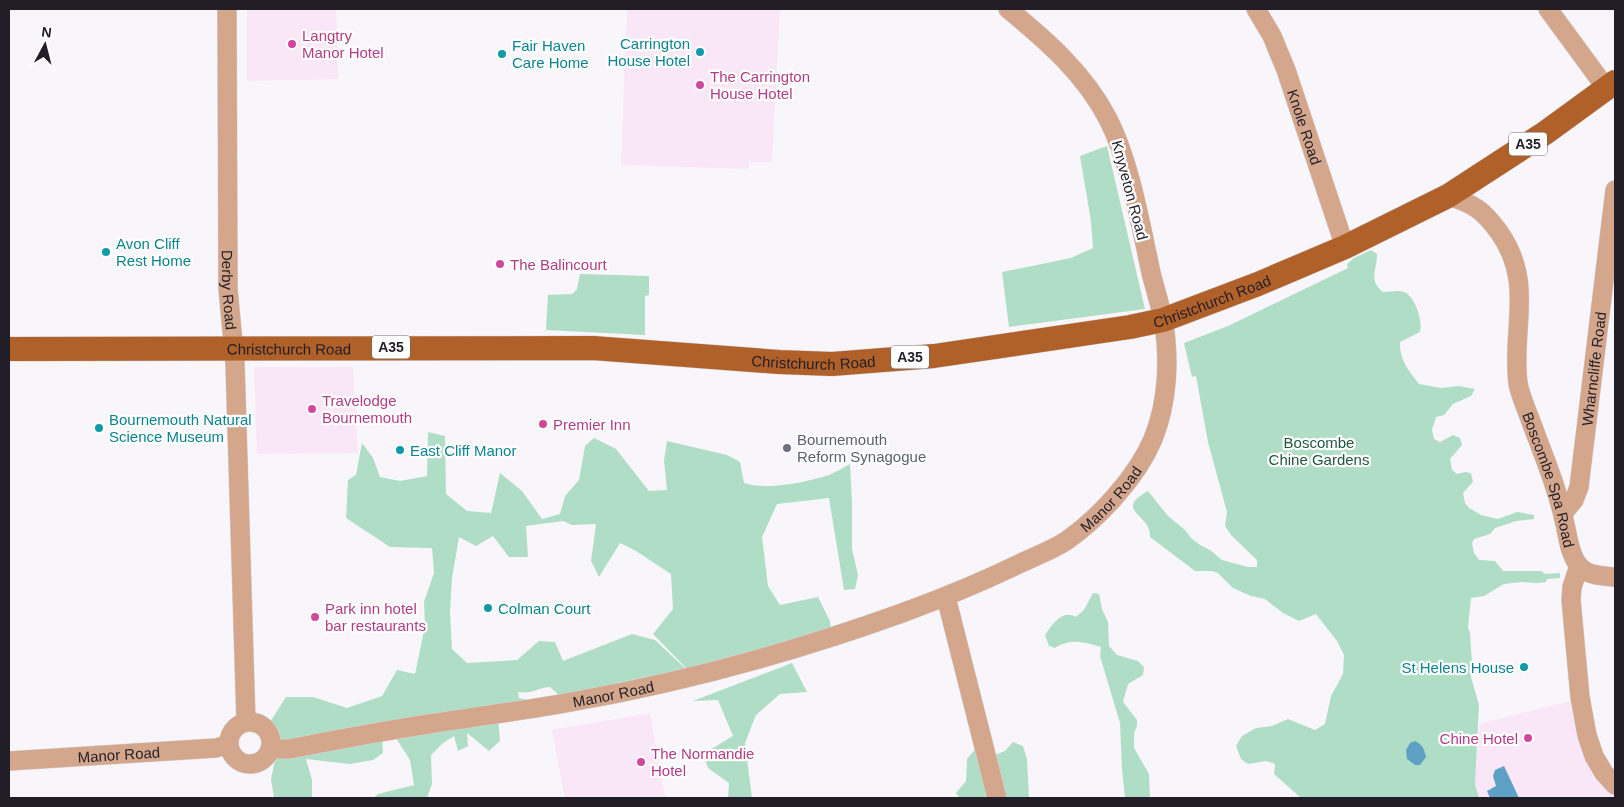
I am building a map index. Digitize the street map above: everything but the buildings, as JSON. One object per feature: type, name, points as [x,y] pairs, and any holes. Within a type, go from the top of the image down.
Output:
[{"type":"main road","name":"Christchurch Road","points":[[9,349],[593,348],[779,362],[832,364],[934,356],[1130,327],[1163,320],[1258,284],[1345,247],[1448,196],[1545,134],[1611,85]]},
{"type":"street","name":"Derby Road","points":[[227,9],[228,289],[234,349],[241,518],[246,722]]},
{"type":"street","name":"Knyveton Road","points":[[1008,9],[1044,38],[1069,64],[1085,84],[1109,121],[1120,147],[1132,189],[1163,320]]},
{"type":"street","name":"Knole Road","points":[[1256,9],[1272,36],[1286,70],[1345,247]]},
{"type":"street","points":[[1548,9],[1611,85]]},
{"type":"street","name":"Wharncliffe Road","points":[[1563,513],[1574,500],[1578,487],[1615,190]]},
{"type":"street","name":"Boscombe Spa Road","points":[[1448,196],[1467,202],[1486,215],[1504,240],[1516,268],[1520,293],[1519,385],[1563,513],[1573,555],[1579,566],[1572,587],[1571,600],[1580,696],[1587,735],[1594,756],[1604,773],[1615,785]]},
{"type":"street","name":"Manor Road","points":[[270,749],[289,749],[431,723],[574,702],[662,683],[793,650],[845,634],[946,597],[1062,544],[1086,526],[1126,484],[1152,442],[1159,422],[1166,374],[1167,354],[1163,320]]},
{"type":"street","points":[[1579,566],[1590,574],[1615,577]]},
{"type":"street","points":[[946,597],[997,798]]},
{"type":"street","points":[[246,722],[254,722],[266,729],[272,742],[270,749],[262,760],[250,764],[244,763],[233,756],[229,744],[229,738],[235,727],[246,722]]},
{"type":"street","name":"Manor Road","points":[[9,761],[216,748],[229,744]]},
{"type":"shaded area","name":"Langtry Manor Hotel","points":[[247,9],[336,9],[338,79],[247,81]]},
{"type":"shaded area","name":"The Carrington House Hotel","points":[[627,9],[780,9],[772,162],[749,162],[749,169],[621,165]]},
{"type":"shaded area","points":[[254,367],[353,367],[358,453],[257,454]]},
{"type":"shaded area","name":"Chine Hotel","points":[[1570,701],[1582,751],[1603,785],[1615,793],[1615,798],[1479,798],[1475,784],[1479,724]]},
{"type":"shaded area","points":[[650,713],[665,798],[565,798],[552,730]]},
{"type":"green space","points":[[1107,146],[1145,309],[1009,327],[1002,272],[1071,258],[1093,248],[1091,221],[1080,156]]},
{"type":"green space","name":"Boscombe Chine Gardens","points":[[1371,250],[1377,254],[1374,275],[1378,288],[1383,292],[1397,291],[1408,294],[1417,309],[1421,327],[1420,332],[1400,342],[1403,360],[1412,375],[1419,384],[1440,388],[1459,386],[1475,389],[1471,396],[1453,404],[1444,415],[1436,417],[1432,430],[1434,439],[1440,442],[1453,435],[1460,438],[1462,445],[1450,459],[1452,470],[1457,474],[1471,473],[1473,482],[1463,493],[1465,503],[1469,508],[1481,515],[1498,519],[1517,512],[1534,515],[1534,519],[1516,521],[1495,528],[1490,534],[1474,539],[1472,543],[1474,553],[1479,560],[1495,561],[1503,571],[1541,571],[1545,574],[1560,573],[1560,578],[1547,579],[1546,582],[1504,584],[1484,596],[1471,598],[1468,627],[1472,663],[1471,677],[1479,705],[1475,784],[1479,798],[1301,798],[1274,774],[1275,764],[1266,761],[1248,764],[1241,759],[1236,746],[1242,736],[1256,728],[1272,726],[1288,719],[1315,730],[1325,724],[1331,696],[1343,674],[1344,655],[1337,641],[1316,614],[1299,621],[1283,613],[1265,599],[1251,596],[1233,588],[1218,573],[1195,571],[1150,537],[1149,529],[1133,508],[1133,503],[1148,491],[1168,516],[1200,545],[1210,550],[1222,560],[1248,567],[1257,567],[1257,560],[1231,535],[1225,526],[1227,512],[1208,442],[1196,376],[1192,377],[1184,343],[1228,326],[1348,268],[1347,264],[1354,258]]},
{"type":"green space","points":[[580,274],[649,276],[649,295],[645,296],[645,335],[546,330],[548,295],[572,294],[577,289]]},
{"type":"green space","points":[[428,432],[445,436],[446,494],[467,511],[491,513],[500,473],[522,491],[542,519],[560,514],[565,496],[579,480],[585,446],[594,438],[616,449],[649,491],[667,490],[664,461],[667,441],[727,455],[740,462],[744,483],[753,485],[775,486],[810,480],[829,475],[850,464],[852,549],[858,575],[855,589],[844,590],[829,498],[777,504],[762,537],[768,586],[780,605],[818,597],[830,621],[831,631],[688,670],[653,634],[673,609],[671,574],[620,543],[599,577],[591,561],[596,524],[572,525],[563,521],[526,526],[528,557],[509,557],[493,536],[476,546],[459,537],[452,578],[450,612],[452,649],[467,663],[517,660],[539,641],[555,642],[563,661],[632,634],[655,640],[687,670],[562,698],[550,687],[528,692],[518,692],[519,698],[539,702],[281,746],[270,722],[286,697],[313,697],[347,708],[382,696],[397,670],[415,674],[425,626],[424,602],[434,573],[432,548],[390,547],[346,518],[348,480],[356,475],[362,443],[373,458],[380,477],[400,481],[427,476]]},
{"type":"green space","points":[[1093,593],[1099,594],[1102,609],[1108,622],[1109,646],[1117,655],[1138,661],[1144,667],[1143,675],[1128,684],[1123,702],[1137,720],[1134,733],[1134,748],[1149,774],[1150,798],[1125,798],[1120,723],[1100,656],[1101,647],[1083,642],[1072,642],[1055,648],[1049,646],[1045,635],[1058,619],[1066,615],[1076,617],[1084,610]]},
{"type":"green space","points":[[792,663],[807,692],[780,694],[756,715],[745,743],[752,798],[728,798],[729,783],[708,768],[703,754],[733,736],[718,700],[693,701]]},
{"type":"green space","points":[[498,718],[500,741],[489,751],[467,733],[468,746],[458,751],[454,736],[443,743],[431,755],[432,784],[427,798],[374,798],[378,794],[414,785],[410,760],[396,738]]},
{"type":"green space","points":[[382,737],[383,753],[373,760],[350,764],[306,759],[312,780],[312,798],[274,798],[271,779],[275,760],[274,753]]},
{"type":"green space","points":[[1013,742],[1023,746],[1027,759],[1029,798],[960,798],[956,793],[966,781],[967,759],[977,747],[992,756],[1005,751]]},
{"type":"water","points":[[1415,741],[1423,748],[1426,757],[1420,765],[1415,765],[1407,759],[1406,750],[1410,743]]},
{"type":"water","points":[[1504,766],[1519,798],[1490,798],[1487,791],[1496,786],[1493,776],[1495,770]]},
{"type":"place","name":"Langtry Manor Hotel","points":[[292,44]]},
{"type":"place","name":"Carrington House Hotel","points":[[700,52]]},
{"type":"place","name":"Fair Haven Care Home","points":[[502,54]]},
{"type":"place","name":"The Carrington House Hotel","points":[[700,85]]},
{"type":"place","name":"Avon Cliff Rest Home","points":[[106,252]]},
{"type":"place","name":"The Balincourt","points":[[500,264]]},
{"type":"place","name":"Travelodge Bournemouth","points":[[312,409]]},
{"type":"place","name":"Premier Inn","points":[[543,424]]},
{"type":"place","name":"Bournemouth Natural Science Museum","points":[[99,428]]},
{"type":"place","name":"Bournemouth Reform Synagogue","points":[[787,448]]},
{"type":"place","name":"East Cliff Manor","points":[[400,450]]},
{"type":"place","name":"Colman Court","points":[[488,608]]},
{"type":"place","name":"Park inn hotel bar restaurants","points":[[315,617]]},
{"type":"place","name":"St Helens House","points":[[1524,667]]},
{"type":"place","name":"Chine Hotel","points":[[1528,738]]},
{"type":"place","name":"The Normandie Hotel","points":[[641,762]]}]
